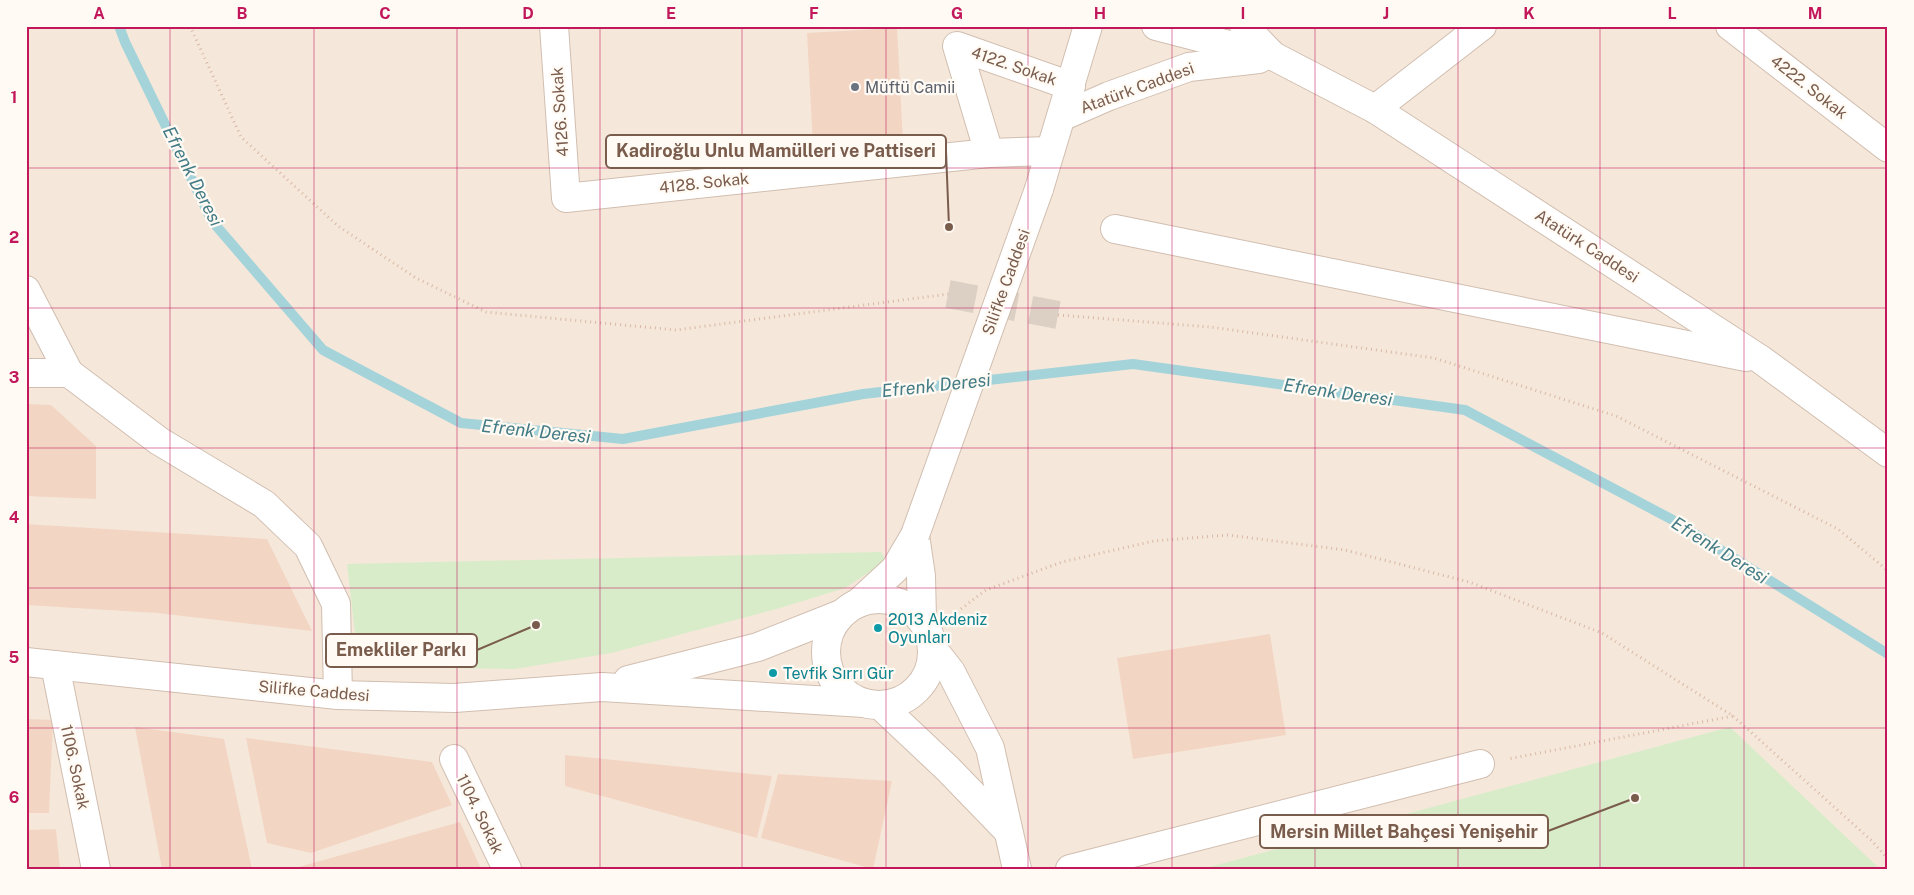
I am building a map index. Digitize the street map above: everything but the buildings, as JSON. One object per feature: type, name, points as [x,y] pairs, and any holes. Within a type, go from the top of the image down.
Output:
[{"type":"street","name":"4126. Sokak","points":[[554,26],[566,198]]},
{"type":"street","name":"Silifke Caddesi","points":[[849,609],[895,569],[915,535],[1039,189],[1088,26]]},
{"type":"street","name":"Atatürk Caddesi","points":[[1156,26],[1274,57],[1375,108],[1760,359],[1888,453]]},
{"type":"street","name":"Atatürk Caddesi","points":[[1244,26],[1274,57]]},
{"type":"street","points":[[1375,108],[1482,26]]},
{"type":"street","name":"4222. Sokak","points":[[1730,26],[1888,148]]},
{"type":"street","name":"4122. Sokak","points":[[952,36],[1071,86]]},
{"type":"street","name":"4122. Sokak","points":[[952,36],[989,154]]},
{"type":"street","name":"Atatürk Caddesi","points":[[1061,117],[1108,96],[1188,67],[1274,57]]},
{"type":"street","name":"4128. Sokak","points":[[566,198],[989,154],[1050,151]]},
{"type":"street","points":[[1115,229],[1760,359]]},
{"type":"street","points":[[26,290],[69,373],[159,440],[264,504],[308,546],[336,604],[338,695]]},
{"type":"street","points":[[26,372],[69,373]]},
{"type":"street","points":[[602,687],[872,704],[897,702],[912,694],[924,682],[931,666],[915,535]]},
{"type":"street","points":[[602,687],[758,648],[868,599],[883,598],[898,602],[911,608],[928,634],[951,672],[990,748],[1017,869]]},
{"type":"street","points":[[849,609],[832,627],[826,642],[826,657],[830,672],[838,686],[849,696],[872,704],[948,769],[1008,831]]},
{"type":"street","name":"Silifke Caddesi","points":[[26,662],[338,695],[454,698],[602,687]]},
{"type":"street","name":"1106. Sokak","points":[[55,665],[96,869]]},
{"type":"street","name":"1104. Sokak","points":[[454,759],[507,869]]},
{"type":"street","points":[[1070,869],[1480,764]]},
{"type":"path","points":[[190,26],[241,137],[338,226],[416,278],[486,312],[676,330],[948,294]]},
{"type":"path","points":[[1058,316],[1210,327],[1434,358],[1616,416],[1838,529],[1888,571]]},
{"type":"path","points":[[928,634],[986,590],[1062,562],[1154,541],[1228,535],[1345,550],[1469,582],[1602,633],[1733,716],[1872,841],[1888,858]]},
{"type":"path","points":[[1480,764],[1733,716]]},
{"type":"shaded area","points":[[26,26],[1888,26],[1888,869],[26,869]]},
{"type":"green space","points":[[881,552],[886,561],[845,588],[780,608],[611,653],[515,669],[381,667],[356,642],[347,564]]},
{"type":"green space","points":[[1730,727],[1880,869],[1202,869]]},
{"type":"waterway","name":"Efrenk Deresi","points":[[119,26],[212,221],[323,350],[461,423],[623,439],[863,394],[1133,364],[1465,410],[1671,519],[1888,654]]},
{"type":"tunnel","points":[[948,294],[1058,315]]},
{"type":"place","name":"Müftü Camii","points":[[855,87]]},
{"type":"place","name":"Kadiroğlu Unlu Mamülleri ve Pattiseri","points":[[949,227]]},
{"type":"place","name":"Emekliler Parkı","points":[[536,625]]},
{"type":"place","name":"2013 Akdeniz Oyunları","points":[[878,628]]},
{"type":"place","name":"Tevfik Sırrı Gür","points":[[773,673]]},
{"type":"place","name":"Mersin Millet Bahçesi Yenişehir","points":[[1635,798]]}]
